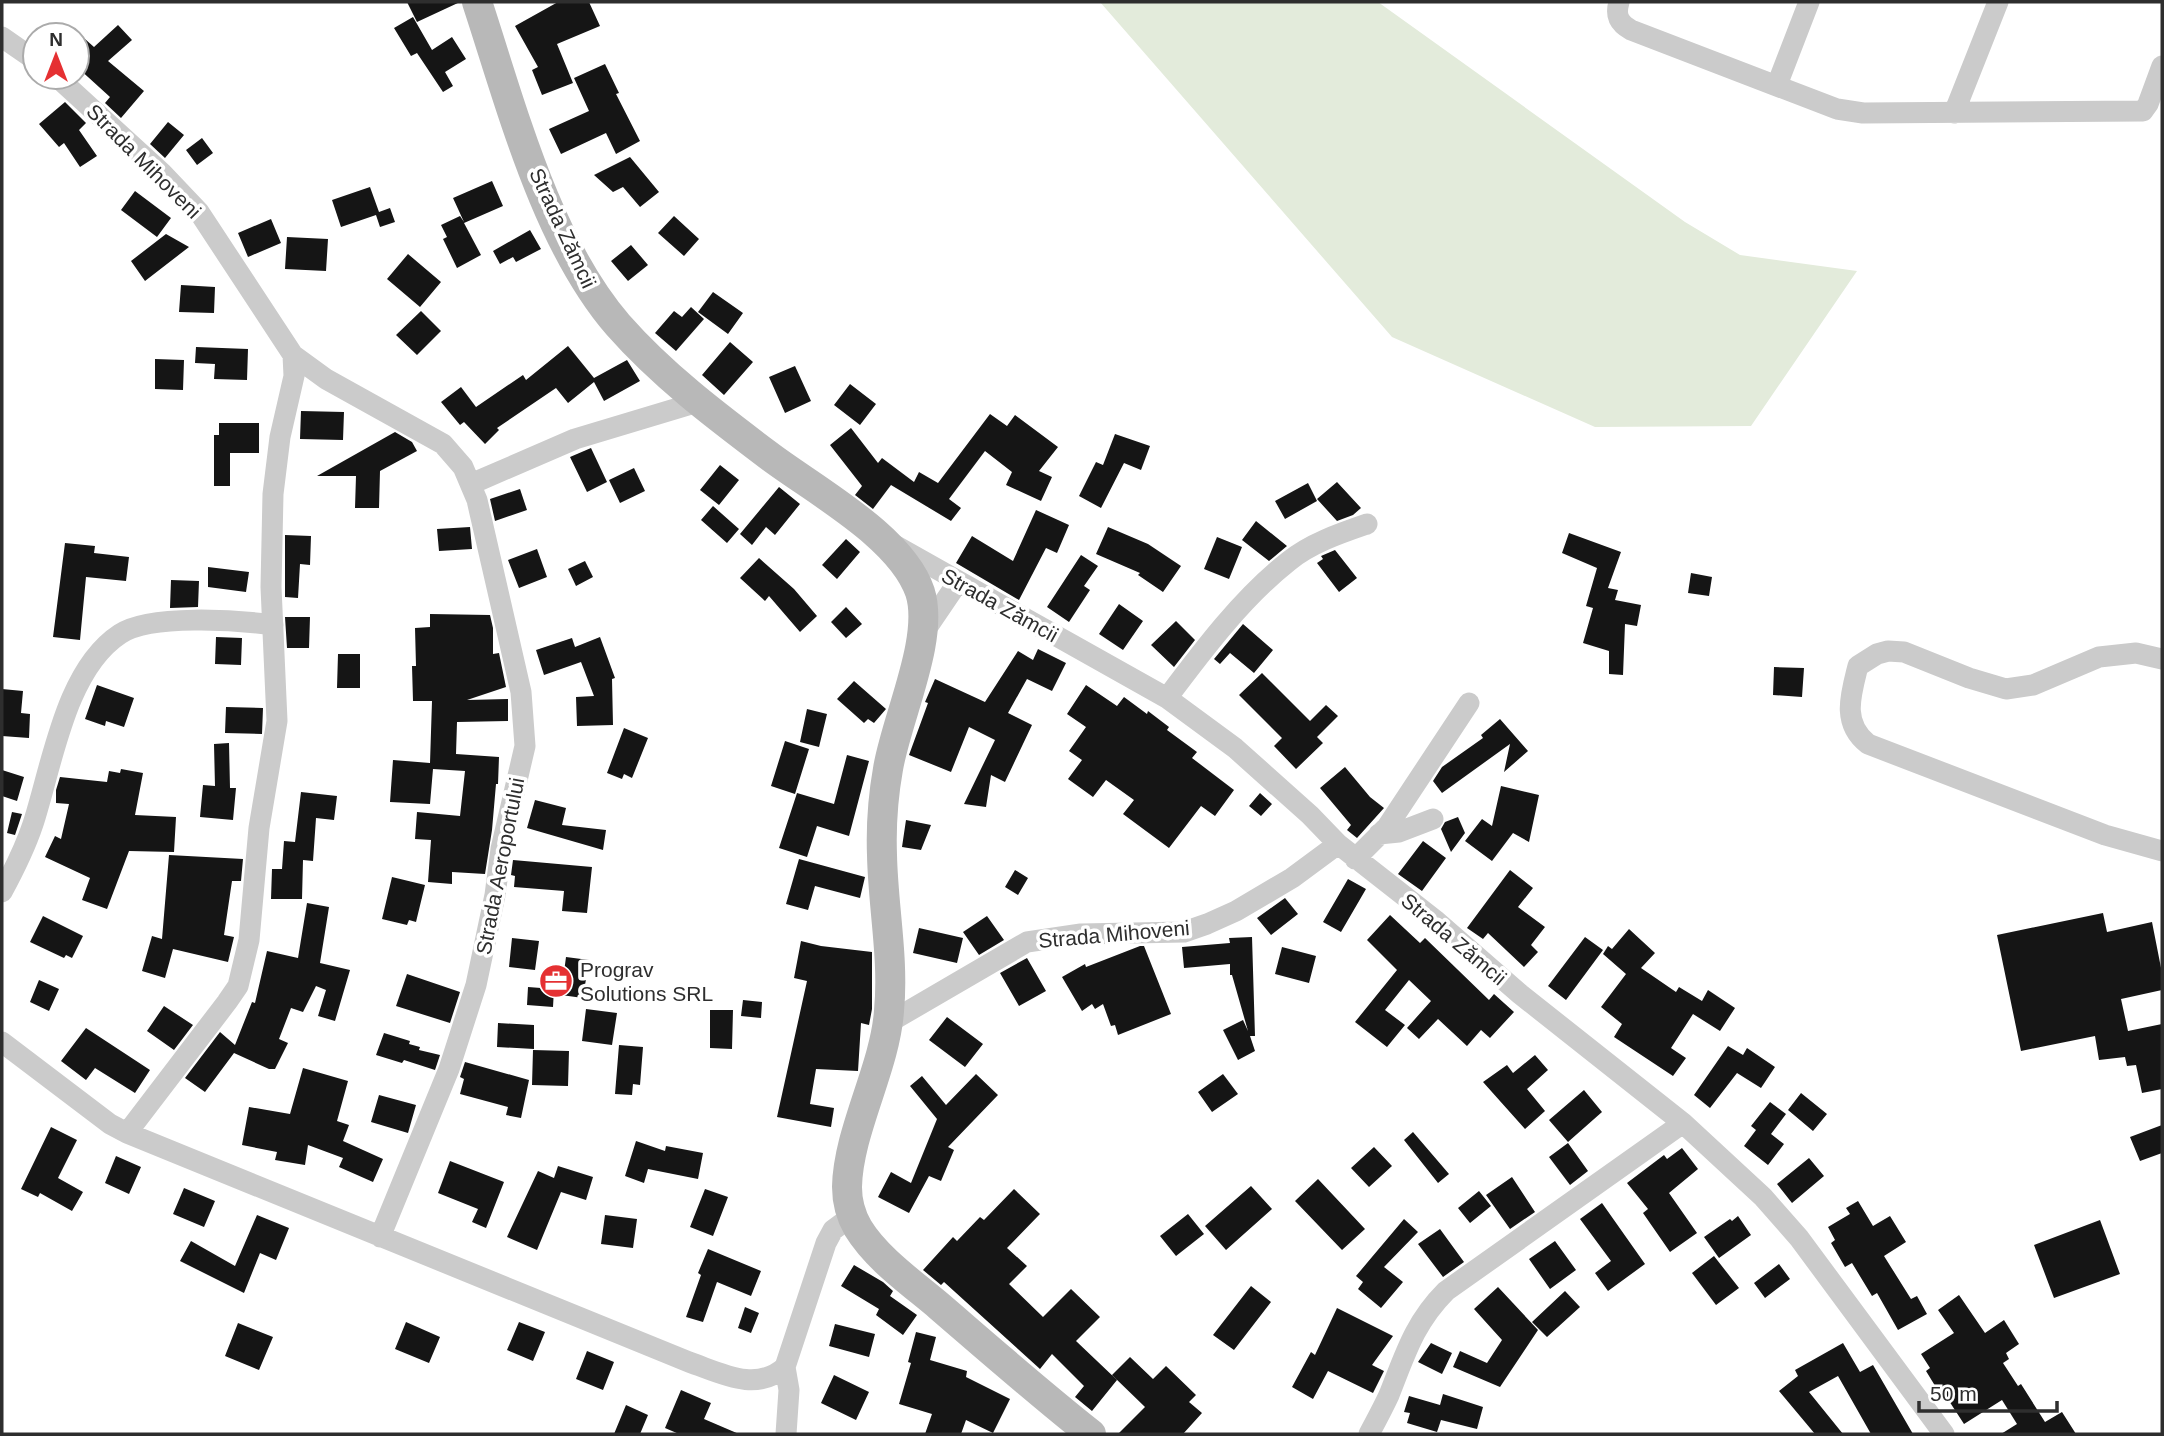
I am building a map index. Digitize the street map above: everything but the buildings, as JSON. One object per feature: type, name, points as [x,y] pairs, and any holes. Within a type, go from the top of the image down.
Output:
[{"type":"main road","name":"Strada Zămcii","points":[[477,2],[548,207],[584,278],[601,304],[623,330],[698,402],[883,539],[914,579],[921,596],[921,637],[892,744],[883,816],[882,856],[890,984],[888,1023],[851,1160],[847,1188],[852,1216]]},
{"type":"main road","points":[[852,1216],[866,1239],[898,1270],[1091,1434]]},
{"type":"street","points":[[1619,2],[1619,20],[1631,30],[1848,111],[2143,111],[2162,67]]},
{"type":"street","points":[[1777,85],[1809,2]]},
{"type":"street","points":[[1954,113],[1998,2]]},
{"type":"street","points":[[2,37],[21,50]]},
{"type":"street","name":"Strada Mihoveni","points":[[72,91],[153,165],[199,212],[293,355]]},
{"type":"street","points":[[127,1133],[227,1003],[238,986],[243,969],[253,905],[259,828],[277,721],[271,542],[273,494],[280,437],[294,376],[293,355]]},
{"type":"street","name":"Strada Aeroportului","points":[[293,355],[326,379],[443,444],[463,467],[471,484],[521,692],[525,746],[501,849],[495,895],[476,985],[449,1069],[380,1237]]},
{"type":"street","points":[[471,484],[575,439],[698,402]]},
{"type":"street","points":[[1167,698],[1248,600],[1290,560],[1321,542],[1367,524]]},
{"type":"street","name":"Strada Zămcii","points":[[883,539],[1167,698],[1207,726],[1271,778],[1338,845],[1435,920],[1520,995],[1684,1123],[1763,1198],[1799,1238],[1944,1434]]},
{"type":"street","points":[[921,637],[958,582]]},
{"type":"street","points":[[2,892],[20,858],[33,823],[61,722],[85,675],[101,651],[121,634],[137,626],[226,619],[273,625]]},
{"type":"street","points":[[2162,659],[2136,653],[2099,657],[2033,685],[2006,689],[1969,678],[1904,652],[1888,651],[1877,654],[1858,666],[1850,699],[1850,712],[1858,736],[1868,744],[2105,835],[2162,851]]},
{"type":"street","points":[[1355,859],[1379,834],[1413,790],[1469,703]]},
{"type":"street","points":[[1379,834],[1399,832],[1433,819]]},
{"type":"street","name":"Strada Mihoveni","points":[[888,1023],[1027,942],[1082,934],[1184,932],[1207,924],[1236,911],[1292,878],[1338,845]]},
{"type":"street","points":[[2,1042],[110,1124],[127,1133],[689,1362],[740,1380],[768,1378],[785,1367]]},
{"type":"street","points":[[1369,1434],[1419,1322],[1446,1291],[1684,1123]]},
{"type":"street","points":[[786,1434],[789,1390],[785,1367],[826,1243],[833,1230],[852,1216]]},
{"type":"green space","points":[[1100,2],[1378,2],[1685,222],[1740,255],[1857,271],[1751,426],[1595,427],[1392,337]]},
{"type":"place","name":"Prograv Solutions SRL","points":[[556,981]]}]
